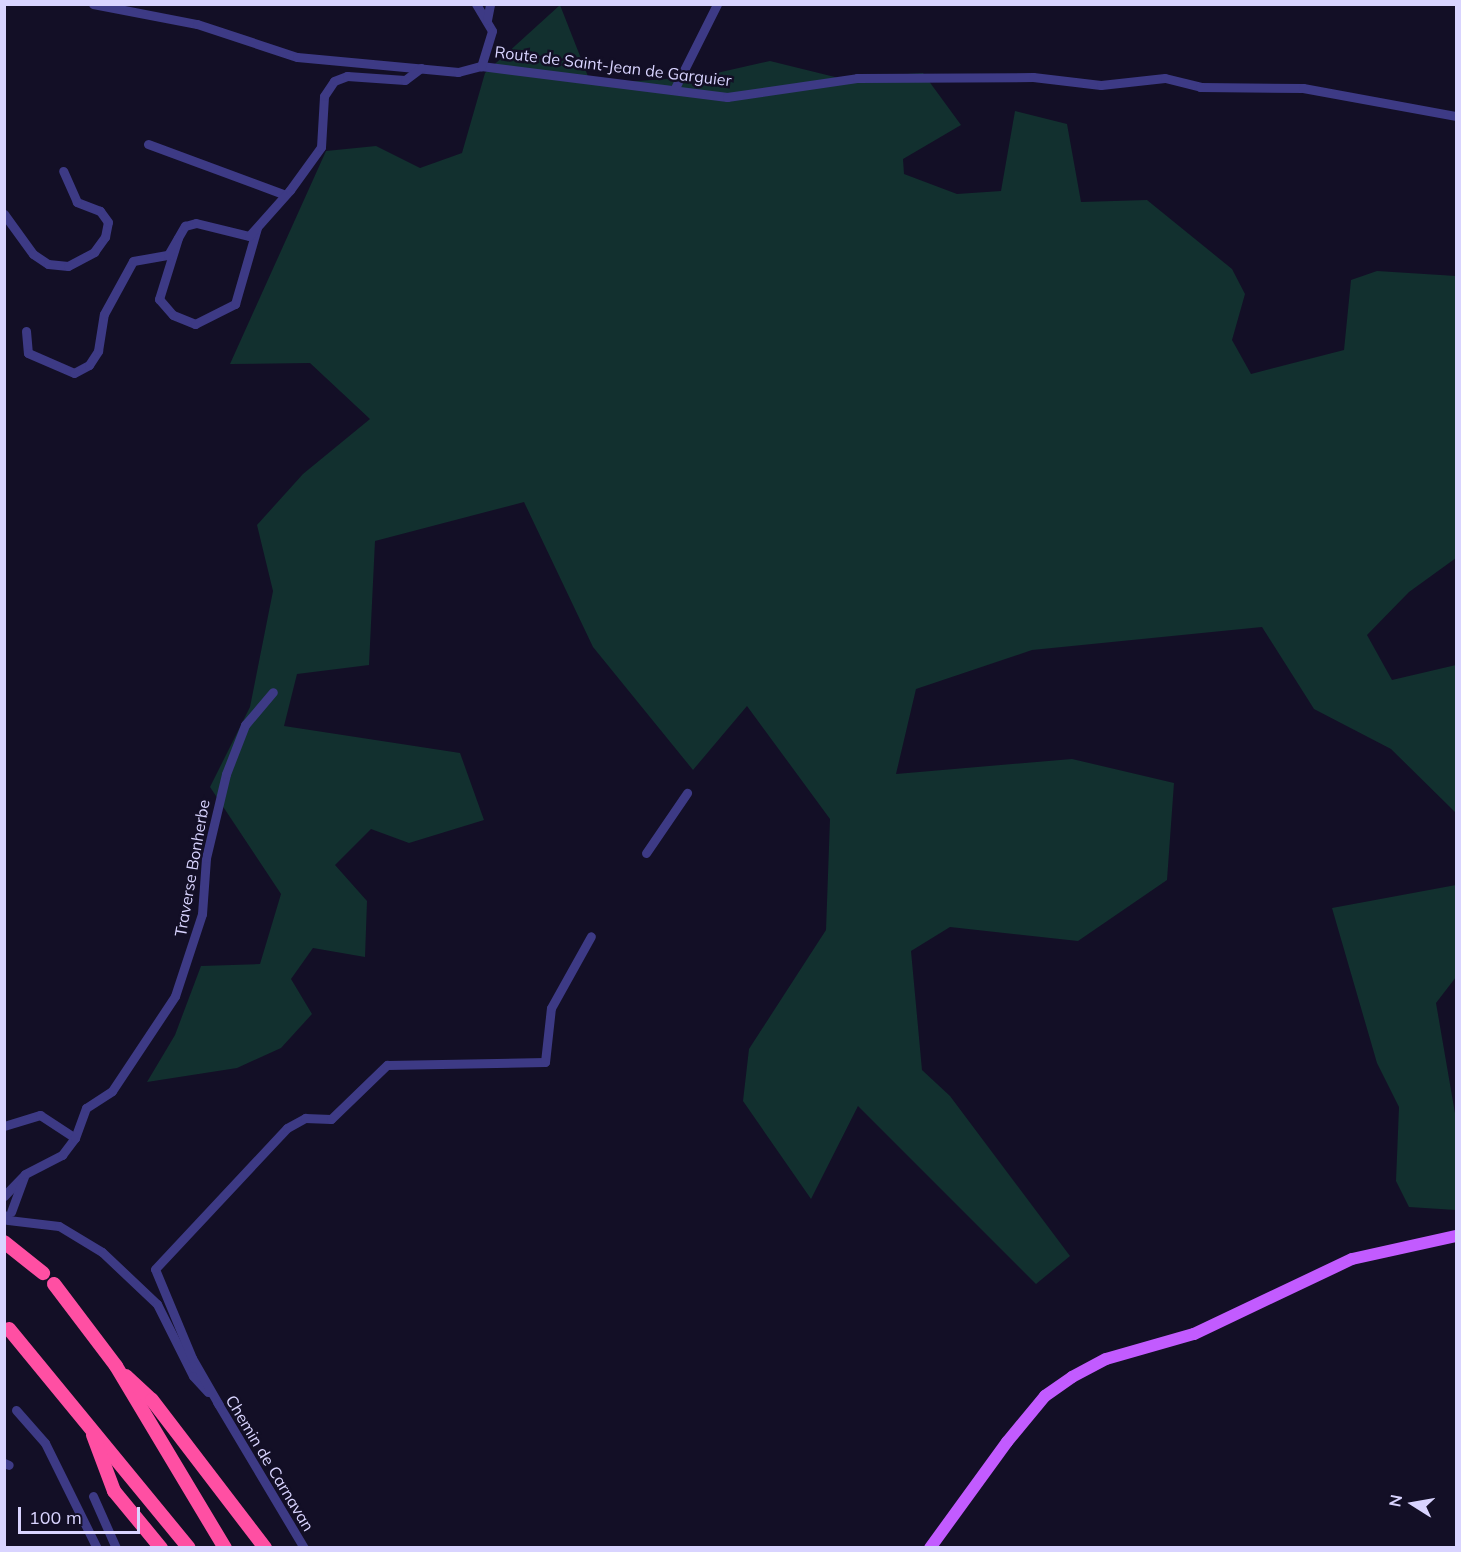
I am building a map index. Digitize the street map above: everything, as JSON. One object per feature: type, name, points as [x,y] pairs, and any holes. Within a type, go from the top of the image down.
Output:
[{"type":"highway","points":[[4,1242],[43,1273]]},
{"type":"highway","points":[[54,1284],[116,1366],[225,1548]]},
{"type":"highway","points":[[9,1329],[189,1548]]},
{"type":"highway","points":[[116,1366],[152,1400],[265,1548]]},
{"type":"highway","points":[[88,1425],[114,1491],[161,1548]]},
{"type":"main road","points":[[930,1548],[1020,1425],[1072,1377],[1107,1359],[1194,1334],[1352,1259],[1456,1236]]},
{"type":"street","name":"Route de Saint-Jean de Garguier","points":[[93,4],[197,24],[297,57],[458,72],[481,66],[727,97],[856,78],[1033,77],[1101,85],[1165,78],[1200,87],[1303,88],[1456,116]]},
{"type":"street","points":[[476,4],[492,32],[481,66]]},
{"type":"street","points":[[487,20],[490,4]]},
{"type":"street","points":[[674,90],[717,4]]},
{"type":"street","points":[[26,331],[28,353],[74,373],[89,365],[98,351],[104,314],[133,261],[168,255],[185,226],[196,224],[245,237],[319,153],[324,96],[334,81],[347,76],[405,80],[421,68]]},
{"type":"street","points":[[148,144],[283,194]]},
{"type":"street","points":[[4,214],[33,254],[48,264],[68,266],[94,252],[105,237],[108,222],[100,211],[77,202],[63,171]]},
{"type":"street","points":[[178,238],[159,299],[173,315],[195,324],[235,304],[257,224]]},
{"type":"street","name":"Traverse Bonherbe","points":[[25,1174],[62,1155],[75,1138],[86,1108],[112,1091],[175,996],[202,914],[206,858],[226,774],[245,725],[273,692]]},
{"type":"street","points":[[646,853],[687,793]]},
{"type":"street","points":[[219,1405],[192,1358],[155,1269],[287,1128],[305,1118],[331,1119],[387,1065],[545,1062],[551,1008],[591,936]]},
{"type":"street","points":[[4,1126],[40,1115],[75,1138]]},
{"type":"street","points":[[4,1196],[25,1174]]},
{"type":"street","points":[[8,1213],[25,1174]]},
{"type":"street","name":"Chemin de Carnavan","points":[[8,1213],[8,1220],[59,1226],[102,1252],[157,1304],[193,1376],[219,1405],[304,1548]]},
{"type":"street","points":[[16,1410],[45,1443],[97,1548]]},
{"type":"street","points":[[93,1496],[116,1548]]},
{"type":"green space","points":[[560,5],[591,84],[699,77],[770,61],[839,78],[923,73],[961,125],[903,159],[904,174],[957,194],[1001,191],[1015,111],[1067,124],[1081,202],[1147,200],[1232,269],[1245,294],[1232,340],[1251,374],[1344,350],[1351,280],[1377,271],[1456,276],[1456,558],[1409,592],[1367,635],[1392,680],[1456,665],[1456,813],[1391,749],[1314,709],[1262,627],[1032,650],[916,689],[896,774],[1072,759],[1174,783],[1167,880],[1078,941],[950,927],[911,951],[922,1070],[950,1096],[1070,1256],[1036,1284],[858,1106],[811,1199],[743,1101],[749,1049],[826,930],[830,819],[747,706],[693,770],[593,647],[524,502],[375,541],[369,665],[297,674],[284,726],[460,753],[484,820],[409,843],[371,829],[335,865],[367,901],[365,957],[313,948],[291,979],[312,1014],[281,1048],[237,1068],[147,1082],[175,1035],[201,966],[260,964],[281,894],[210,787],[250,707],[273,591],[257,525],[303,474],[370,419],[310,363],[230,364],[326,151],[376,146],[420,168],[462,153],[485,73]]},
{"type":"green space","points":[[1456,885],[1456,977],[1436,1003],[1456,1119],[1456,1210],[1409,1207],[1396,1181],[1399,1107],[1377,1063],[1332,908]]}]
